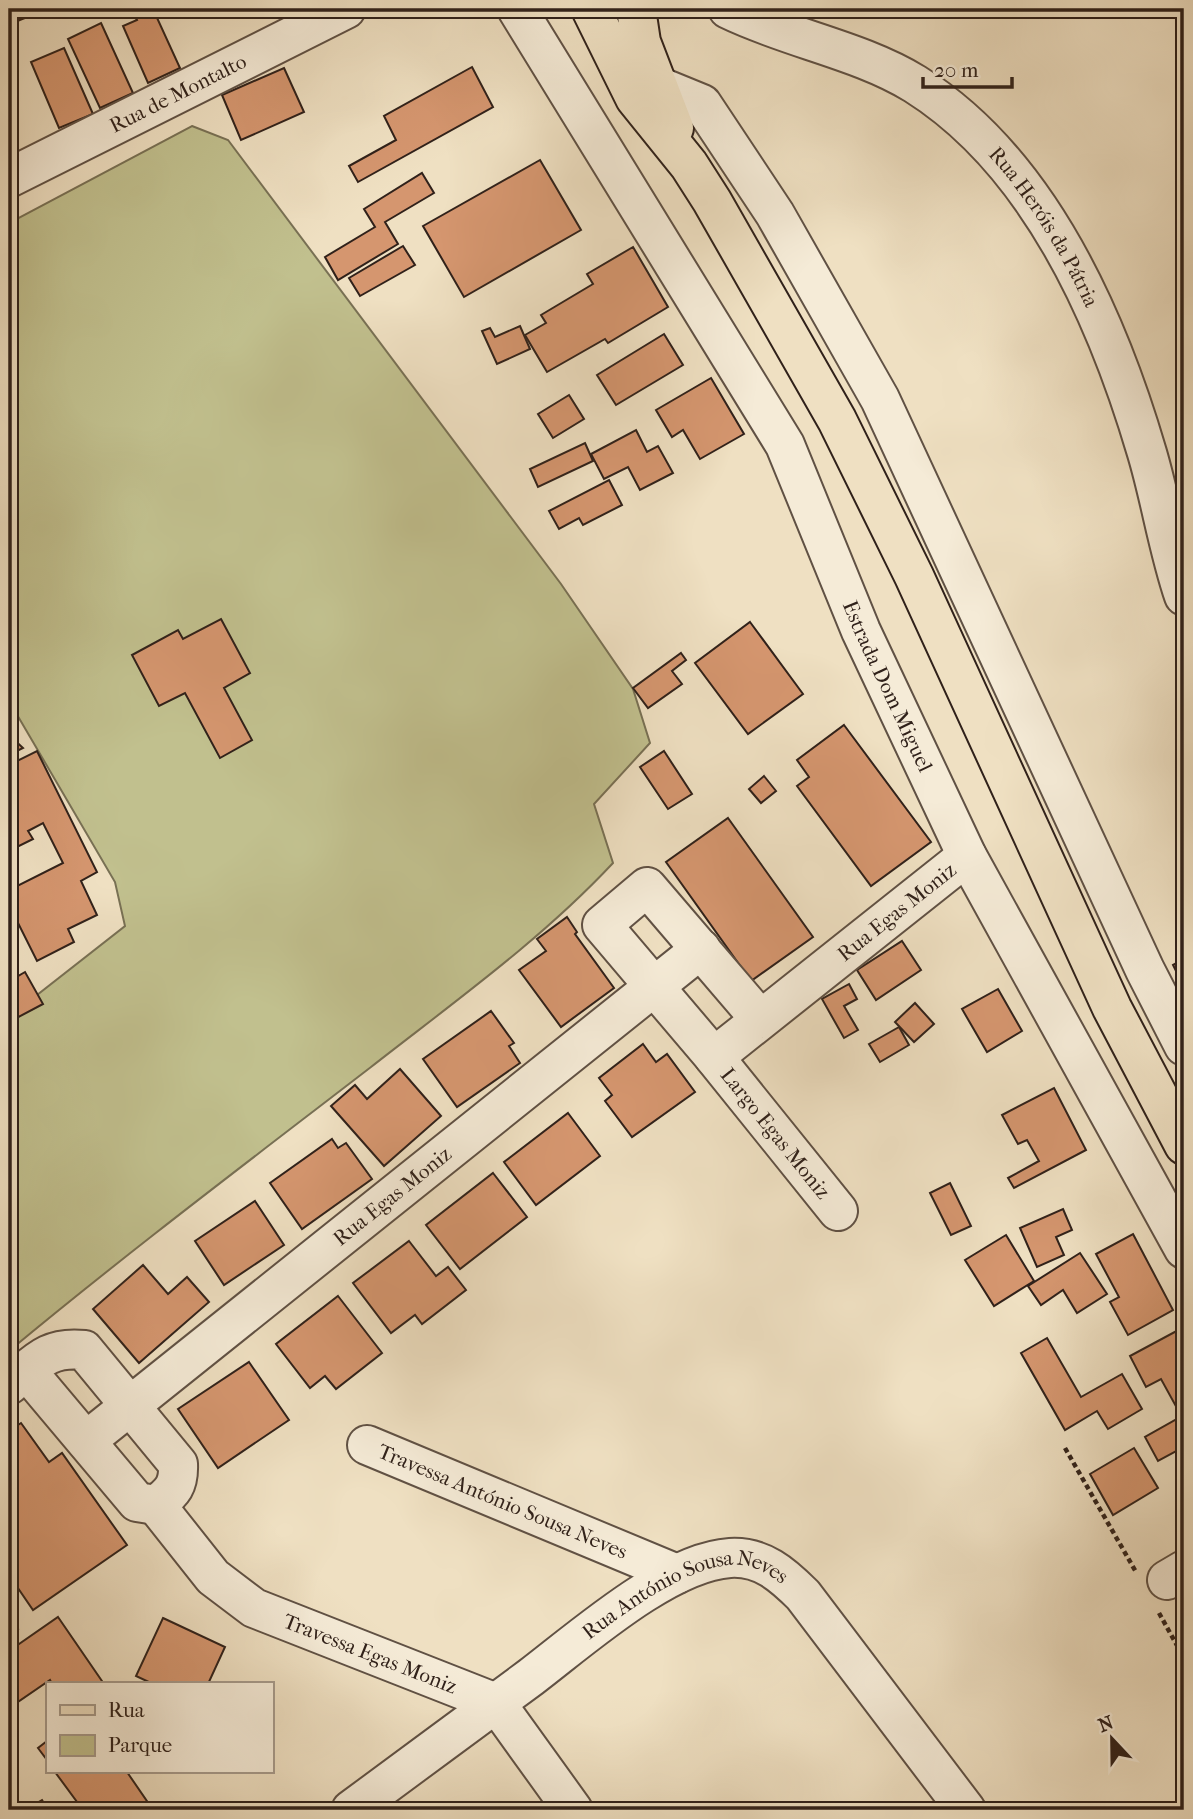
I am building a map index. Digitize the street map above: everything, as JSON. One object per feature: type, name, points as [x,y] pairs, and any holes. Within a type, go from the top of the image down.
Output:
[{"type":"main road","points":[[591,9],[646,92],[766,290],[861,466],[1101,985],[1184,1145]]},
{"type":"main road","points":[[636,9],[646,92]]},
{"type":"street","name":"Rua de Montalto","points":[[9,178],[346,9]]},
{"type":"street","name":"Estrada Dom Miguel","points":[[517,9],[785,445],[860,631],[967,856],[1184,1249]]},
{"type":"street","name":"Rua Heróis da Pátria","points":[[728,9],[913,83],[961,118],[990,147],[1032,200],[1073,268],[1123,380],[1147,453],[1172,560],[1184,596]]},
{"type":"street","points":[[589,127],[646,92],[702,104],[775,214],[880,399],[1145,970],[1184,1046]]},
{"type":"street","name":"Rua Egas Moniz","points":[[714,1057],[967,856]]},
{"type":"street","points":[[714,1057],[602,925],[647,887],[760,1019]]},
{"type":"street","name":"Rua Egas Moniz","points":[[86,1441],[129,1403],[701,949]]},
{"type":"street","name":"Largo Egas Moniz","points":[[714,1057],[838,1211]]},
{"type":"street","points":[[66,1348],[84,1350],[129,1403],[178,1464],[178,1479],[173,1491],[156,1505],[137,1502],[86,1441],[18,1377],[43,1355],[66,1348]]},
{"type":"street","name":"Travessa António Sousa Neves","points":[[367,1445],[677,1574]]},
{"type":"street","name":"Travessa Egas Moniz","points":[[156,1505],[214,1577],[254,1608],[496,1703]]},
{"type":"street","name":"Rua António Sousa Neves","points":[[351,1810],[633,1601],[687,1568],[731,1558],[761,1562],[779,1572],[803,1595],[966,1810]]},
{"type":"street","points":[[496,1703],[573,1810]]},
{"type":"path","points":[[1065,1448],[1161,1583],[1184,1658]]},
{"type":"green space","points":[[192,126],[228,140],[561,584],[633,689],[650,743],[594,804],[613,863],[585,891],[496,970],[143,1243],[9,1351],[9,1017],[125,926],[115,882],[9,701],[9,223]]},
{"type":"building","points":[[9,9],[47,9],[10,24]]},
{"type":"building","points":[[131,9],[153,9],[180,68],[148,83],[123,26],[137,20]]},
{"type":"building","points":[[101,23],[133,93],[100,108],[68,39]]},
{"type":"building","points":[[64,48],[93,114],[59,128],[31,62]]},
{"type":"building","points":[[472,67],[493,107],[358,182],[349,166],[396,140],[384,116]]},
{"type":"building","points":[[284,68],[304,112],[241,140],[222,95]]},
{"type":"building","points":[[540,160],[581,230],[464,297],[423,226]]},
{"type":"building","points":[[422,173],[434,193],[385,222],[398,244],[338,280],[325,257],[375,227],[364,209]]},
{"type":"building","points":[[403,246],[415,265],[360,296],[349,278]]},
{"type":"building","points":[[633,247],[668,307],[608,343],[605,339],[547,372],[525,335],[546,323],[541,315],[593,284],[587,274]]},
{"type":"building","points":[[520,326],[530,349],[497,364],[482,331],[490,328],[495,337]]},
{"type":"building","points":[[664,334],[683,365],[616,405],[597,375]]},
{"type":"building","points":[[711,378],[744,434],[700,459],[683,430],[672,437],[656,410]]},
{"type":"building","points":[[569,395],[584,419],[553,438],[538,414]]},
{"type":"building","points":[[636,430],[647,452],[658,446],[673,473],[640,490],[628,467],[604,479],[591,454]]},
{"type":"building","points":[[585,443],[593,461],[538,487],[530,469]]},
{"type":"building","points":[[609,480],[622,505],[583,525],[579,518],[559,529],[549,511]]},
{"type":"building","points":[[221,619],[250,673],[224,688],[252,740],[220,758],[185,693],[159,706],[132,655],[178,630],[183,639]]},
{"type":"building","points":[[750,622],[803,694],[748,734],[695,663]]},
{"type":"building","points":[[681,653],[686,660],[672,671],[682,684],[648,708],[633,688]]},
{"type":"building","points":[[844,725],[931,842],[871,886],[797,786],[809,777],[797,760]]},
{"type":"building","points":[[9,735],[23,748],[9,755]]},
{"type":"building","points":[[37,751],[97,872],[81,881],[97,915],[68,929],[74,942],[37,961],[9,905],[9,890],[63,863],[43,823],[28,831],[33,839],[9,851],[9,765]]},
{"type":"building","points":[[664,751],[692,794],[668,809],[640,767]]},
{"type":"building","points":[[764,776],[776,791],[761,803],[749,789]]},
{"type":"building","points":[[728,818],[813,937],[751,981],[666,862]]},
{"type":"building","points":[[567,917],[577,932],[575,934],[614,988],[561,1027],[519,970],[546,951],[537,939]]},
{"type":"building","points":[[902,941],[921,970],[876,1000],[857,970]]},
{"type":"building","points":[[9,958],[18,976],[25,972],[43,1004],[9,1022]]},
{"type":"building","points":[[1184,959],[1184,987],[1173,965]]},
{"type":"building","points":[[849,984],[857,999],[844,1006],[858,1030],[844,1038],[822,999]]},
{"type":"building","points":[[998,989],[1022,1031],[987,1052],[962,1009]]},
{"type":"building","points":[[915,1003],[934,1024],[914,1042],[895,1022]]},
{"type":"building","points":[[491,1011],[514,1043],[509,1046],[520,1063],[457,1107],[423,1059]]},
{"type":"building","points":[[899,1027],[909,1045],[880,1062],[869,1044]]},
{"type":"building","points":[[643,1044],[656,1062],[667,1054],[695,1092],[632,1137],[605,1101],[612,1095],[599,1078]]},
{"type":"building","points":[[400,1069],[441,1116],[384,1166],[331,1106],[355,1085],[367,1099]]},
{"type":"building","points":[[1054,1088],[1086,1150],[1014,1188],[1008,1178],[1039,1161],[1027,1140],[1018,1144],[1002,1115]]},
{"type":"building","points":[[568,1113],[600,1156],[536,1205],[504,1162]]},
{"type":"building","points":[[332,1139],[338,1148],[346,1143],[372,1179],[302,1229],[270,1183]]},
{"type":"building","points":[[493,1173],[527,1217],[460,1269],[426,1225]]},
{"type":"building","points":[[950,1183],[971,1226],[951,1235],[930,1193]]},
{"type":"building","points":[[255,1201],[284,1245],[224,1285],[195,1241]]},
{"type":"building","points":[[1063,1209],[1072,1230],[1056,1237],[1064,1255],[1037,1267],[1020,1228]]},
{"type":"building","points":[[1133,1234],[1173,1310],[1128,1335],[1110,1302],[1119,1297],[1096,1254]]},
{"type":"building","points":[[1006,1235],[1034,1281],[994,1306],[965,1260]]},
{"type":"building","points":[[409,1241],[436,1276],[448,1267],[466,1290],[422,1324],[415,1315],[391,1333],[353,1283]]},
{"type":"building","points":[[1080,1253],[1107,1294],[1077,1313],[1063,1290],[1041,1305],[1028,1286]]},
{"type":"building","points":[[143,1265],[168,1294],[187,1277],[209,1302],[139,1363],[93,1309]]},
{"type":"building","points":[[338,1296],[382,1353],[336,1389],[325,1376],[310,1388],[276,1344]]},
{"type":"building","points":[[1184,1327],[1184,1407],[1178,1410],[1161,1379],[1146,1387],[1130,1356]]},
{"type":"building","points":[[1047,1338],[1081,1397],[1122,1374],[1142,1409],[1108,1429],[1097,1411],[1065,1430],[1021,1353]]},
{"type":"building","points":[[249,1362],[289,1420],[218,1468],[178,1409]]},
{"type":"building","points":[[1184,1415],[1184,1447],[1158,1461],[1145,1437]]},
{"type":"building","points":[[21,1423],[49,1462],[62,1453],[127,1545],[33,1610],[9,1575],[9,1431]]},
{"type":"building","points":[[1134,1448],[1158,1488],[1113,1515],[1090,1474]]},
{"type":"building","points":[[9,1616],[18,1629],[9,1635]]},
{"type":"building","points":[[58,1617],[103,1682],[50,1680],[9,1708],[9,1651]]},
{"type":"building","points":[[163,1618],[225,1647],[209,1682],[149,1682],[136,1676]]},
{"type":"building","points":[[46,1742],[46,1759],[38,1748]]},
{"type":"building","points":[[56,1773],[128,1773],[151,1807],[146,1810],[83,1810]]},
{"type":"building","points":[[42,1800],[48,1810],[25,1810]]}]
